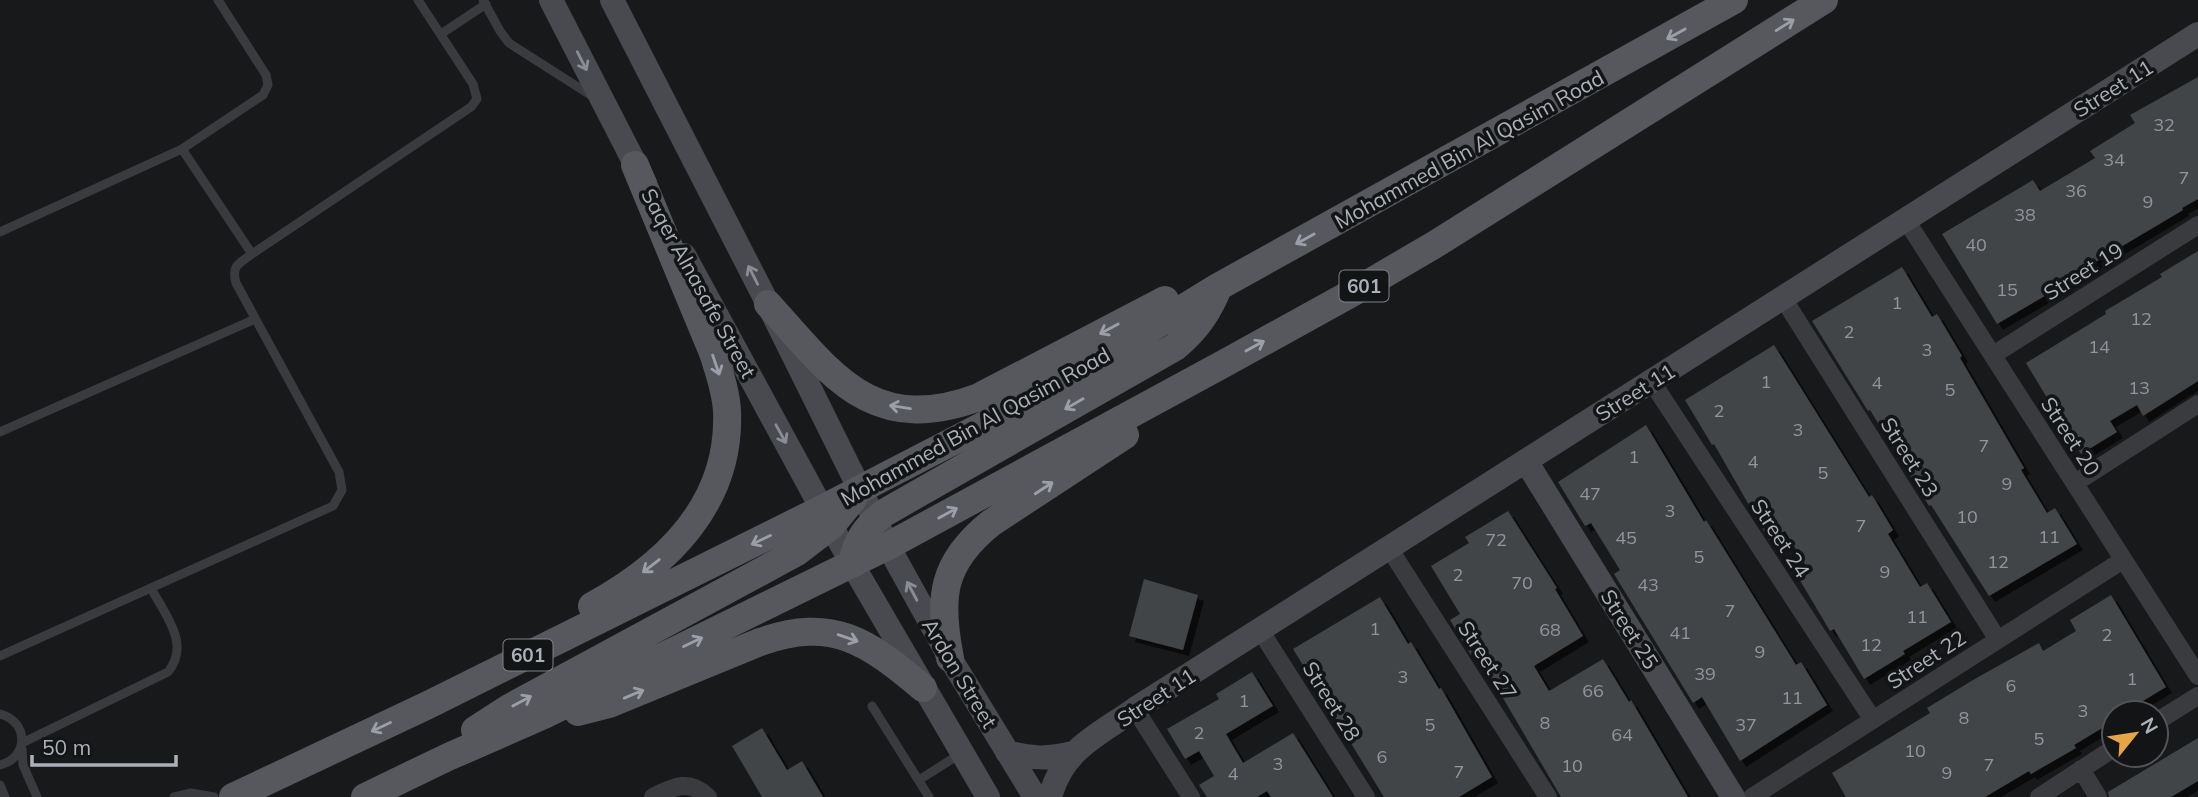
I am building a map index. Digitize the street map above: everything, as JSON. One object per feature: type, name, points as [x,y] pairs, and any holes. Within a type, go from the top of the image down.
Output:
[{"type":"main road","name":"601","points":[[365,797],[544,715],[888,546],[1225,363],[1434,245],[1824,0]]},
{"type":"main road","points":[[1434,245],[1459,215],[1490,190],[1740,42],[1744,36],[1742,22],[1725,6]]},
{"type":"main road","name":"Mohammed Bin Al Qasim Road","points":[[859,490],[1044,394],[1218,287],[1725,6]]},
{"type":"main road","points":[[428,705],[487,664],[597,603],[644,572],[667,554],[689,528],[708,500],[717,480],[724,460],[727,436],[727,408],[723,384],[635,165]]},
{"type":"main road","points":[[768,304],[836,378],[856,393],[904,409],[930,410],[955,406],[979,397],[1172,298],[1218,287]]},
{"type":"main road","points":[[852,564],[855,547],[863,532],[884,513],[1175,347],[1206,314],[1218,287]]},
{"type":"main road","points":[[950,657],[944,626],[946,586],[962,551],[975,536],[1180,399],[1225,363]]},
{"type":"main road","points":[[448,757],[466,737],[486,721],[788,558],[809,544],[827,518],[859,490]]},
{"type":"main road","name":"Mohammed Bin Al Qasim Road","points":[[233,797],[827,518]]},
{"type":"main road","points":[[544,715],[577,712],[609,704],[760,642],[799,632],[819,631],[858,641],[884,656],[923,688]]},
{"type":"street","name":"Saqer Alnasafe Street","points":[[551,0],[635,165],[852,564]]},
{"type":"street","points":[[612,0],[888,546]]},
{"type":"street","name":"Street 11","points":[[1050,797],[1062,767],[1073,753],[1135,709],[2198,34]]},
{"type":"street","name":"Street 20","points":[[1906,220],[2198,676]]},
{"type":"street","name":"Street 19","points":[[1993,355],[2198,225]]},
{"type":"street","name":"Street 23","points":[[1783,298],[1998,640]]},
{"type":"street","name":"Street 24","points":[[1652,382],[1872,720]]},
{"type":"street","points":[[2074,483],[2198,404]]},
{"type":"street","name":"Street 25","points":[[1526,461],[1734,797]]},
{"type":"street","name":"Ardon Street","points":[[888,546],[950,657],[1035,797]]},
{"type":"street","name":"Street 27","points":[[1389,548],[1548,797]]},
{"type":"street","name":"Street 22","points":[[1752,797],[2123,560]]},
{"type":"street","name":"Ardon Street","points":[[852,564],[988,797]]},
{"type":"street","name":"Street 28","points":[[1260,630],[1366,797]]},
{"type":"street","points":[[2170,713],[2198,695]]},
{"type":"street","points":[[1135,709],[1191,797]]},
{"type":"street","name":"Street 11","points":[[1007,752],[1040,759],[1073,753]]},
{"type":"street","points":[[2039,797],[2100,757]]},
{"type":"street","points":[[2081,769],[2098,797]]},
{"type":"street","points":[[653,797],[677,785],[699,789],[708,797]]},
{"type":"lane","points":[[0,232],[182,149],[262,95],[268,85],[266,75],[218,0]]},
{"type":"lane","points":[[0,656],[333,506],[342,490],[339,472],[255,319],[233,273],[236,266],[252,254],[471,107],[477,99],[473,84],[418,0]]},
{"type":"lane","points":[[441,34],[485,2],[509,43],[604,104]]},
{"type":"lane","points":[[182,149],[252,254]]},
{"type":"lane","points":[[0,432],[255,319]]},
{"type":"lane","points":[[0,765],[13,759],[22,744],[168,672],[177,659],[178,644],[150,588]]},
{"type":"lane","points":[[0,706],[4,715],[19,727],[23,765],[37,797]]},
{"type":"lane","points":[[872,706],[929,797]]},
{"type":"lane","points":[[919,780],[962,753]]},
{"type":"lane","points":[[0,785],[5,797]]},
{"type":"lane","points":[[174,797],[191,793],[214,797]]},
{"type":"building","points":[[2198,77],[2198,199],[2087,267],[2089,270],[1997,324],[1942,234],[2033,180],[2040,191],[2095,158],[2090,151],[2135,123],[2130,115]]},
{"type":"building","points":[[2198,251],[2198,381],[2143,416],[2137,405],[2110,421],[2117,432],[2081,454],[2026,363],[2106,314],[2105,311],[2162,277],[2160,274]]},
{"type":"building","points":[[1902,267],[1932,317],[1937,314],[1962,356],[1960,358],[2047,513],[2055,508],[2077,544],[1989,596],[1812,321]]},
{"type":"building","points":[[1774,345],[1869,497],[1872,495],[1893,530],[1888,534],[1920,587],[1927,583],[1951,622],[1864,679],[1834,629],[1830,631],[1795,572],[1806,566],[1785,531],[1769,540],[1714,444],[1712,445],[1685,400]]},
{"type":"building","points":[[1646,425],[1704,522],[1706,520],[1796,665],[1801,662],[1827,705],[1740,761],[1702,697],[1693,703],[1614,574],[1620,570],[1591,523],[1585,526],[1558,482]]},
{"type":"building","points":[[1508,511],[1557,588],[1555,589],[1583,636],[1534,666],[1549,691],[1603,659],[1629,702],[1631,700],[1688,797],[1561,797],[1476,652],[1471,655],[1450,620],[1460,614],[1431,566],[1469,543],[1465,537]]},
{"type":"building","points":[[1144,579],[1198,595],[1183,650],[1129,636]]},
{"type":"building","points":[[2111,595],[2166,687],[2146,699],[2100,699],[2100,729],[2074,745],[2076,748],[1985,797],[1846,797],[1832,773],[1930,713],[1927,708],[1973,680],[2039,643],[2043,651],[2076,631],[2070,620]]},
{"type":"building","points":[[1380,597],[1408,644],[1411,642],[1439,689],[1441,688],[1492,777],[1459,797],[1384,797],[1293,649]]},
{"type":"building","points":[[1252,672],[1273,706],[1226,734],[1243,763],[1293,733],[1333,797],[1271,797],[1267,791],[1257,797],[1207,797],[1199,785],[1214,776],[1199,751],[1185,759],[1167,729],[1219,699],[1216,694]]},
{"type":"building","points":[[762,728],[787,770],[802,761],[823,797],[762,797],[732,746]]},
{"type":"building","points":[[2198,738],[2198,781],[2171,797],[2109,797],[2108,792],[2146,769],[2170,769],[2170,755]]}]
